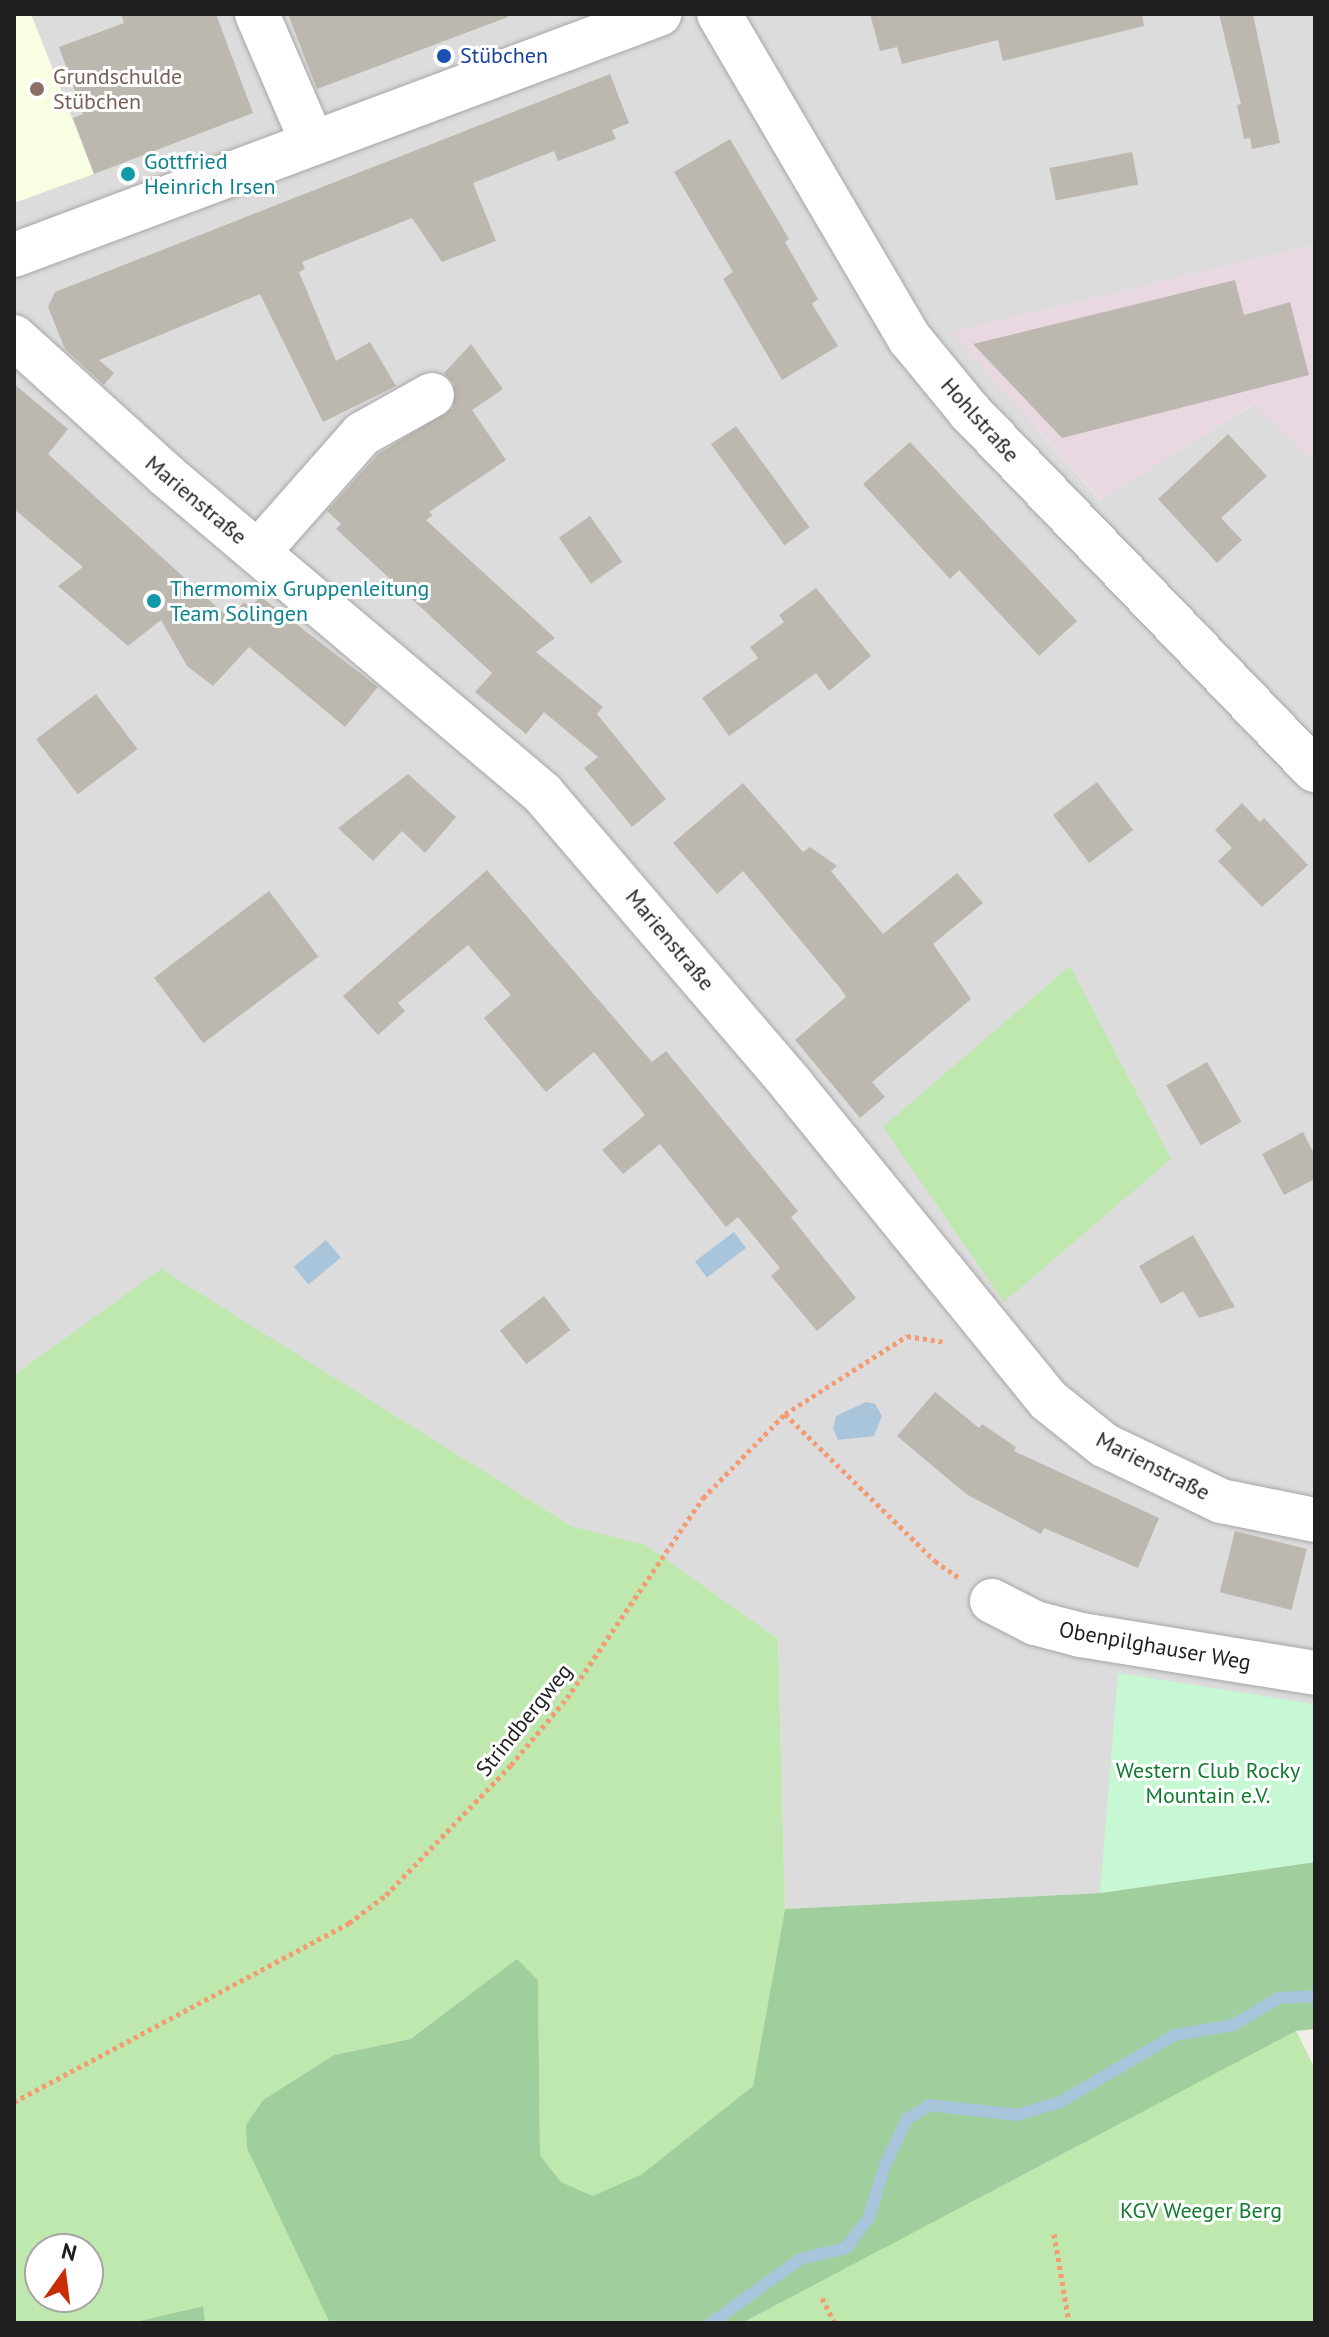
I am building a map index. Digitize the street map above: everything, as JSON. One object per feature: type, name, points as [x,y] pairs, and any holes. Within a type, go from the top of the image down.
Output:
[{"type":"street","points":[[257,14],[312,142]]},
{"type":"street","points":[[14,255],[312,142],[567,30],[659,14]]},
{"type":"street","name":"Hohlstraße","points":[[719,14],[910,339],[980,422],[1315,770]]},
{"type":"street","name":"Marienstraße","points":[[14,337],[40,366],[543,794],[784,1075],[1048,1400],[1104,1445],[1221,1501],[1315,1520]]},
{"type":"street","points":[[258,552],[362,434],[432,395]]},
{"type":"street","name":"Obenpilghauser Weg","points":[[992,1601],[1035,1623],[1081,1635],[1315,1673]]},
{"type":"path","name":"Strindbergweg","points":[[14,2102],[349,1923],[386,1895],[511,1765],[567,1698],[703,1498],[785,1414],[907,1336],[972,1351],[1005,1349]]},
{"type":"path","points":[[785,1414],[935,1561],[992,1601]]},
{"type":"path","points":[[1054,2234],[1069,2323]]},
{"type":"path","points":[[822,2298],[835,2323]]},
{"type":"shaded area","points":[[14,14],[1315,14],[1315,245],[952,332],[1100,500],[1254,404],[1309,456],[1315,453],[1315,1862],[1100,1893],[785,1909],[778,1639],[646,1545],[571,1526],[161,1270],[14,1375]]},
{"type":"shaded area","name":"Grundschulde Stübchen","points":[[14,14],[31,14],[94,174],[14,203]]},
{"type":"shaded area","points":[[1315,245],[1315,453],[1309,456],[1253,404],[1101,500],[951,332]]},
{"type":"green space","points":[[1070,966],[1171,1159],[1004,1302],[883,1127]]},
{"type":"green space","points":[[161,1269],[571,1526],[646,1545],[778,1639],[785,1909],[753,2086],[642,2174],[593,2196],[561,2182],[540,2155],[538,1980],[517,1960],[409,2039],[334,2055],[263,2100],[330,2323],[205,2323],[202,2306],[131,2323],[14,2323],[14,1375]]},
{"type":"green space","name":"Western Club Rocky Mountain e.V.","points":[[1118,1673],[1315,1704],[1315,1862],[1100,1893]]},
{"type":"green space","points":[[1315,1862],[1315,2029],[1296,2031],[742,2323],[330,2323],[247,2148],[246,2125],[263,2100],[334,2055],[410,2039],[517,1959],[538,1980],[540,2155],[561,2182],[593,2196],[642,2174],[753,2086],[785,1909],[1100,1893]]},
{"type":"green space","name":"KGV Weeger Berg","points":[[1296,2031],[1315,2069],[1315,2323],[742,2323]]},
{"type":"green space","points":[[203,2306],[205,2323],[131,2323]]},
{"type":"water","points":[[734,1232],[746,1248],[707,1277],[695,1261]]},
{"type":"water","points":[[326,1240],[341,1258],[309,1285],[294,1267]]},
{"type":"water","points":[[866,1402],[875,1404],[882,1416],[874,1436],[838,1440],[833,1428],[836,1416]]},
{"type":"building","points":[[121,14],[216,14],[253,113],[94,174],[73,118],[83,114],[59,47],[124,23]]},
{"type":"building","points":[[288,14],[507,14],[508,17],[317,89]]},
{"type":"building","points":[[870,14],[1142,14],[1144,26],[1003,61],[998,40],[902,64],[897,47],[880,51]]},
{"type":"building","points":[[1219,14],[1253,14],[1280,143],[1252,149],[1250,138],[1244,139],[1237,105],[1241,104]]},
{"type":"building","points":[[610,74],[629,123],[612,130],[616,139],[558,161],[554,151],[473,183],[496,241],[442,262],[412,218],[302,262],[305,269],[299,272],[336,361],[370,342],[396,386],[323,422],[260,294],[99,360],[114,373],[104,385],[65,349],[48,307],[55,292]]},
{"type":"building","points":[[730,139],[789,239],[785,242],[818,299],[812,304],[838,346],[782,380],[723,279],[733,272],[674,172]]},
{"type":"building","points":[[1132,152],[1138,184],[1056,200],[1050,168]]},
{"type":"building","points":[[1235,280],[1244,315],[1290,302],[1309,375],[1062,438],[973,344]]},
{"type":"building","points":[[471,344],[503,389],[472,410],[506,460],[429,512],[433,515],[426,520],[555,638],[536,652],[603,707],[597,714],[666,799],[632,827],[584,768],[598,757],[544,712],[526,734],[475,692],[492,673],[336,529],[341,524],[327,511],[378,454],[453,408],[454,384],[444,373]]},
{"type":"building","points":[[14,384],[68,429],[48,454],[230,619],[244,602],[251,608],[260,596],[378,687],[345,727],[249,647],[213,686],[187,666],[161,620],[128,646],[58,586],[83,567],[14,509]]},
{"type":"building","points":[[736,426],[809,527],[784,545],[711,444]]},
{"type":"building","points":[[1228,434],[1267,476],[1221,518],[1242,540],[1217,563],[1158,499]]},
{"type":"building","points":[[910,442],[1077,621],[1039,656],[959,570],[950,579],[863,484]]},
{"type":"building","points":[[590,516],[622,562],[591,584],[559,538]]},
{"type":"building","points":[[816,588],[871,656],[829,691],[816,673],[729,736],[702,698],[758,658],[750,647],[784,622],[779,615]]},
{"type":"building","points":[[96,694],[138,749],[78,794],[36,739]]},
{"type":"building","points":[[408,774],[456,817],[425,853],[402,831],[373,861],[338,828]]},
{"type":"building","points":[[1097,782],[1133,830],[1089,863],[1053,815]]},
{"type":"building","points":[[743,783],[803,852],[810,847],[837,866],[831,871],[883,934],[957,873],[983,903],[933,944],[971,999],[872,1082],[885,1097],[860,1118],[795,1040],[846,997],[841,989],[743,871],[717,894],[673,843]]},
{"type":"building","points":[[1242,803],[1260,822],[1264,818],[1308,865],[1262,907],[1218,861],[1232,848],[1215,830]]},
{"type":"building","points":[[487,870],[652,1062],[666,1051],[798,1211],[791,1217],[856,1298],[817,1331],[771,1276],[780,1268],[738,1217],[726,1227],[660,1144],[623,1174],[602,1150],[645,1115],[594,1052],[546,1092],[484,1018],[511,995],[468,945],[398,1003],[405,1011],[378,1035],[343,996]]},
{"type":"building","points":[[269,891],[318,956],[203,1043],[154,978]]},
{"type":"building","points":[[1207,1062],[1242,1122],[1201,1145],[1166,1086]]},
{"type":"building","points":[[1303,1132],[1315,1156],[1315,1179],[1284,1195],[1262,1154]]},
{"type":"building","points":[[1193,1235],[1235,1307],[1199,1318],[1183,1291],[1161,1304],[1139,1266]]},
{"type":"building","points":[[544,1296],[570,1330],[526,1364],[500,1330]]},
{"type":"building","points":[[935,1392],[979,1428],[982,1424],[1016,1447],[1014,1451],[1159,1518],[1138,1568],[1044,1528],[1041,1534],[966,1494],[897,1436]]},
{"type":"building","points":[[1235,1531],[1307,1549],[1292,1610],[1220,1592]]},
{"type":"waterway","points":[[711,2323],[800,2259],[846,2248],[869,2217],[885,2165],[907,2119],[929,2105],[1017,2115],[1060,2102],[1175,2035],[1233,2025],[1279,1998],[1315,1996]]},
{"type":"place","name":"Stübchen","points":[[444,56]]},
{"type":"place","name":"Grundschulde Stübchen","points":[[37,89]]},
{"type":"place","name":"Gottfried Heinrich Irsen","points":[[128,174]]},
{"type":"place","name":"Thermomix Gruppenleitung Team Solingen","points":[[154,601]]}]
